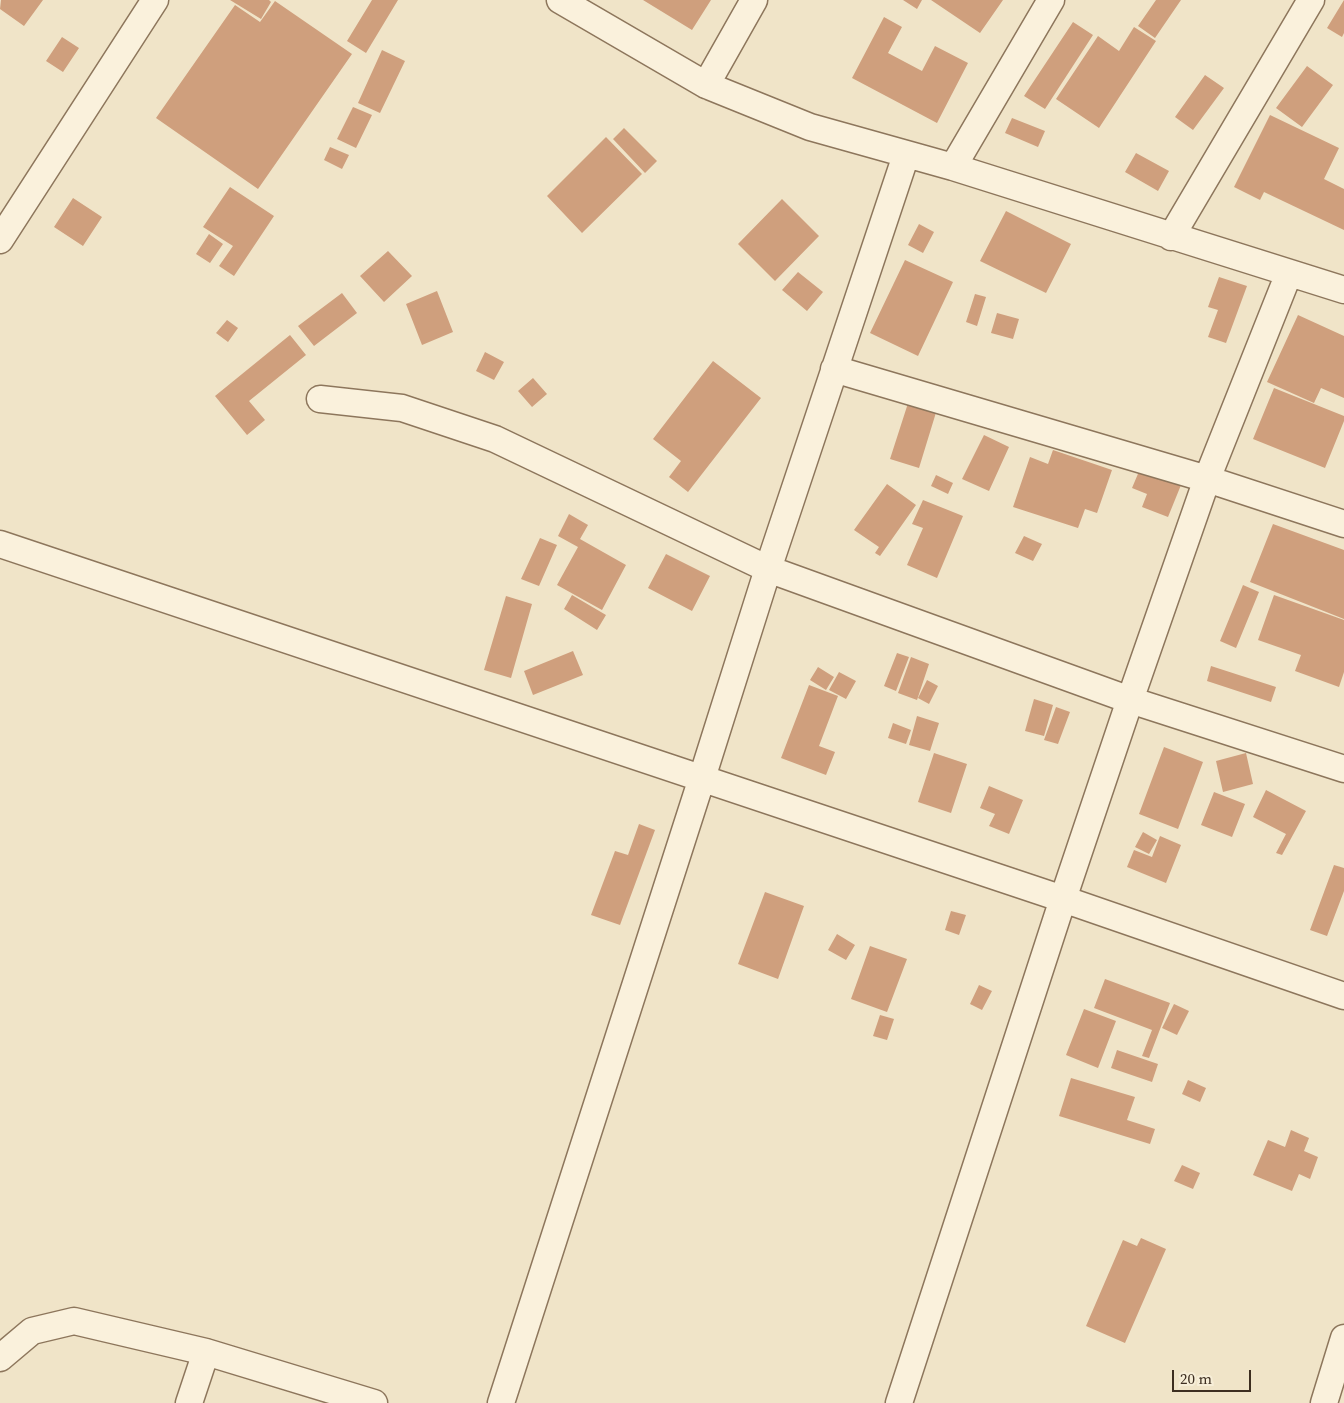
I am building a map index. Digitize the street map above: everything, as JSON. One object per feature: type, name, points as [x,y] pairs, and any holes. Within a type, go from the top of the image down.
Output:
[{"type":"street","points":[[0,240],[155,0]]},
{"type":"street","points":[[560,0],[706,84],[810,127],[953,167],[1344,290]]},
{"type":"street","points":[[706,84],[754,0]]},
{"type":"street","points":[[953,167],[1051,0]]},
{"type":"street","points":[[1171,237],[1311,0]]},
{"type":"street","points":[[501,1403],[768,569],[906,155]]},
{"type":"street","points":[[899,1403],[1063,899],[1130,700],[1207,479],[1289,273]]},
{"type":"street","points":[[834,369],[1207,479],[1344,524]]},
{"type":"street","points":[[320,399],[402,408],[495,439],[768,569],[1130,700],[1344,769]]},
{"type":"street","points":[[0,544],[1063,899],[1344,996]]},
{"type":"street","points":[[0,1358],[32,1331],[74,1321],[206,1352],[374,1403]]},
{"type":"street","points":[[1324,1403],[1344,1338]]},
{"type":"street","points":[[189,1403],[206,1352]]},
{"type":"building","points":[[1,0],[43,0],[24,26],[0,9]]},
{"type":"building","points":[[230,0],[269,0],[271,2],[261,19]]},
{"type":"building","points":[[372,0],[398,0],[366,53],[347,41]]},
{"type":"building","points":[[643,0],[711,0],[692,30]]},
{"type":"building","points":[[903,0],[922,0],[917,9]]},
{"type":"building","points":[[931,0],[1003,0],[980,33]]},
{"type":"building","points":[[1156,0],[1181,0],[1155,38],[1138,26]]},
{"type":"building","points":[[1344,0],[1344,33],[1342,37],[1327,28]]},
{"type":"building","points":[[275,1],[352,54],[258,189],[156,118],[235,5],[260,22]]},
{"type":"building","points":[[884,17],[902,27],[888,53],[922,71],[935,46],[968,63],[937,123],[852,78]]},
{"type":"building","points":[[1073,22],[1093,35],[1045,109],[1024,96]]},
{"type":"building","points":[[1134,27],[1156,41],[1099,128],[1056,99],[1098,36],[1119,51]]},
{"type":"building","points":[[62,37],[79,48],[63,72],[46,61]]},
{"type":"building","points":[[382,50],[405,61],[380,113],[358,103]]},
{"type":"building","points":[[1307,66],[1333,85],[1302,127],[1276,108]]},
{"type":"building","points":[[1205,75],[1224,88],[1193,130],[1175,117]]},
{"type":"building","points":[[353,107],[372,115],[356,148],[337,139]]},
{"type":"building","points":[[1270,115],[1339,148],[1324,179],[1344,189],[1344,230],[1264,192],[1260,200],[1234,187]]},
{"type":"building","points":[[1012,118],[1045,131],[1038,147],[1005,133]]},
{"type":"building","points":[[624,128],[657,161],[645,173],[613,139]]},
{"type":"building","points":[[606,137],[642,174],[582,233],[547,196]]},
{"type":"building","points":[[330,147],[349,155],[342,169],[324,160]]},
{"type":"building","points":[[1136,153],[1169,171],[1158,191],[1125,172]]},
{"type":"building","points":[[230,187],[274,216],[234,276],[219,266],[233,246],[203,227]]},
{"type":"building","points":[[73,198],[102,217],[83,246],[54,227]]},
{"type":"building","points":[[782,199],[819,236],[775,281],[738,244]]},
{"type":"building","points":[[1006,211],[1071,244],[1046,293],[980,261]]},
{"type":"building","points":[[919,224],[934,232],[923,253],[908,245]]},
{"type":"building","points":[[209,234],[223,244],[210,263],[196,254]]},
{"type":"building","points":[[388,251],[412,276],[384,302],[360,276]]},
{"type":"building","points":[[905,260],[953,282],[918,356],[870,333]]},
{"type":"building","points":[[798,272],[823,292],[807,311],[782,290]]},
{"type":"building","points":[[1219,277],[1247,286],[1226,343],[1208,337],[1218,310],[1208,307]]},
{"type":"building","points":[[437,291],[453,332],[422,345],[406,304]]},
{"type":"building","points":[[342,293],[357,313],[314,346],[298,326]]},
{"type":"building","points":[[975,294],[986,297],[977,326],[966,322]]},
{"type":"building","points":[[997,313],[1019,319],[1013,339],[991,333]]},
{"type":"building","points":[[1298,315],[1344,336],[1344,398],[1321,388],[1314,403],[1267,382]]},
{"type":"building","points":[[227,320],[238,328],[228,342],[216,333]]},
{"type":"building","points":[[290,335],[306,355],[249,401],[265,420],[247,435],[215,396]]},
{"type":"building","points":[[485,352],[504,362],[494,380],[476,371]]},
{"type":"building","points":[[713,361],[761,398],[688,492],[669,477],[681,461],[653,439]]},
{"type":"building","points":[[533,378],[547,394],[532,407],[518,391]]},
{"type":"building","points":[[1274,388],[1344,416],[1344,421],[1325,468],[1253,439]]},
{"type":"building","points":[[910,397],[938,406],[919,468],[890,459]]},
{"type":"building","points":[[984,435],[1009,447],[989,491],[962,479]]},
{"type":"building","points":[[1053,450],[1112,470],[1097,513],[1085,509],[1078,528],[1013,507],[1030,457],[1048,464]]},
{"type":"building","points":[[1140,469],[1181,485],[1168,517],[1142,507],[1147,494],[1132,488]]},
{"type":"building","points":[[936,475],[953,483],[948,494],[931,486]]},
{"type":"building","points":[[887,484],[916,505],[880,556],[875,553],[879,547],[854,530]]},
{"type":"building","points":[[923,500],[963,516],[937,578],[907,565],[923,528],[912,524]]},
{"type":"building","points":[[569,514],[588,525],[580,539],[626,565],[602,610],[557,585],[578,547],[558,536]]},
{"type":"building","points":[[1273,524],[1344,550],[1344,619],[1250,582]]},
{"type":"building","points":[[1024,536],[1042,544],[1033,561],[1015,553]]},
{"type":"building","points":[[540,538],[557,545],[539,586],[521,579]]},
{"type":"building","points":[[666,554],[710,576],[692,611],[648,588]]},
{"type":"building","points":[[1243,585],[1259,592],[1236,648],[1220,641]]},
{"type":"building","points":[[572,595],[606,615],[597,630],[564,609]]},
{"type":"building","points":[[1274,595],[1344,620],[1344,672],[1339,687],[1295,671],[1301,655],[1258,640]]},
{"type":"building","points":[[506,596],[532,604],[511,678],[484,670]]},
{"type":"building","points":[[573,651],[583,675],[533,695],[524,671]]},
{"type":"building","points":[[897,653],[909,657],[896,691],[884,686]]},
{"type":"building","points":[[911,657],[929,664],[917,700],[898,693]]},
{"type":"building","points":[[1211,666],[1276,687],[1271,702],[1207,681]]},
{"type":"building","points":[[818,667],[834,677],[826,690],[810,680]]},
{"type":"building","points":[[839,672],[856,681],[846,699],[829,690]]},
{"type":"building","points":[[927,680],[938,686],[929,704],[918,698]]},
{"type":"building","points":[[809,685],[838,696],[819,746],[835,752],[826,775],[781,758]]},
{"type":"building","points":[[1034,699],[1053,705],[1044,736],[1025,731]]},
{"type":"building","points":[[1056,707],[1070,712],[1058,744],[1044,740]]},
{"type":"building","points":[[917,716],[939,723],[930,751],[909,745]]},
{"type":"building","points":[[893,723],[911,730],[906,744],[888,738]]},
{"type":"building","points":[[1164,747],[1203,762],[1178,829],[1139,814]]},
{"type":"building","points":[[934,753],[967,764],[951,813],[918,802]]},
{"type":"building","points":[[1246,753],[1253,784],[1223,792],[1216,761]]},
{"type":"building","points":[[989,786],[1023,800],[1009,834],[989,826],[995,814],[980,808]]},
{"type":"building","points":[[1266,790],[1306,811],[1282,855],[1276,853],[1286,834],[1253,817]]},
{"type":"building","points":[[1214,792],[1245,804],[1232,837],[1201,825]]},
{"type":"building","points":[[639,824],[655,830],[620,925],[591,915],[615,851],[628,855]]},
{"type":"building","points":[[1143,832],[1157,840],[1149,854],[1135,847]]},
{"type":"building","points":[[1160,836],[1181,845],[1166,883],[1127,867],[1134,850],[1152,857]]},
{"type":"building","points":[[1334,865],[1344,868],[1344,891],[1327,936],[1310,930]]},
{"type":"building","points":[[765,892],[804,906],[778,979],[738,964]]},
{"type":"building","points":[[951,911],[966,915],[959,935],[945,930]]},
{"type":"building","points":[[837,934],[855,945],[846,960],[828,950]]},
{"type":"building","points":[[870,946],[907,959],[887,1012],[851,999]]},
{"type":"building","points":[[1105,979],[1170,1003],[1149,1058],[1142,1056],[1152,1030],[1094,1008]]},
{"type":"building","points":[[979,985],[992,991],[982,1010],[970,1004]]},
{"type":"building","points":[[1174,1004],[1189,1011],[1177,1035],[1162,1028]]},
{"type":"building","points":[[1084,1009],[1116,1021],[1098,1068],[1066,1055]]},
{"type":"building","points":[[880,1015],[894,1019],[887,1040],[873,1036]]},
{"type":"building","points":[[1117,1050],[1158,1064],[1152,1082],[1111,1068]]},
{"type":"building","points":[[1071,1078],[1135,1097],[1127,1120],[1155,1129],[1150,1144],[1059,1116]]},
{"type":"building","points":[[1188,1080],[1206,1088],[1200,1102],[1182,1094]]},
{"type":"building","points":[[1291,1130],[1309,1138],[1304,1151],[1318,1157],[1310,1179],[1299,1174],[1292,1191],[1253,1175],[1268,1140],[1285,1147]]},
{"type":"building","points":[[1182,1165],[1200,1173],[1193,1189],[1174,1181]]},
{"type":"building","points":[[1141,1238],[1166,1249],[1125,1343],[1086,1326],[1123,1240],[1137,1246]]}]
